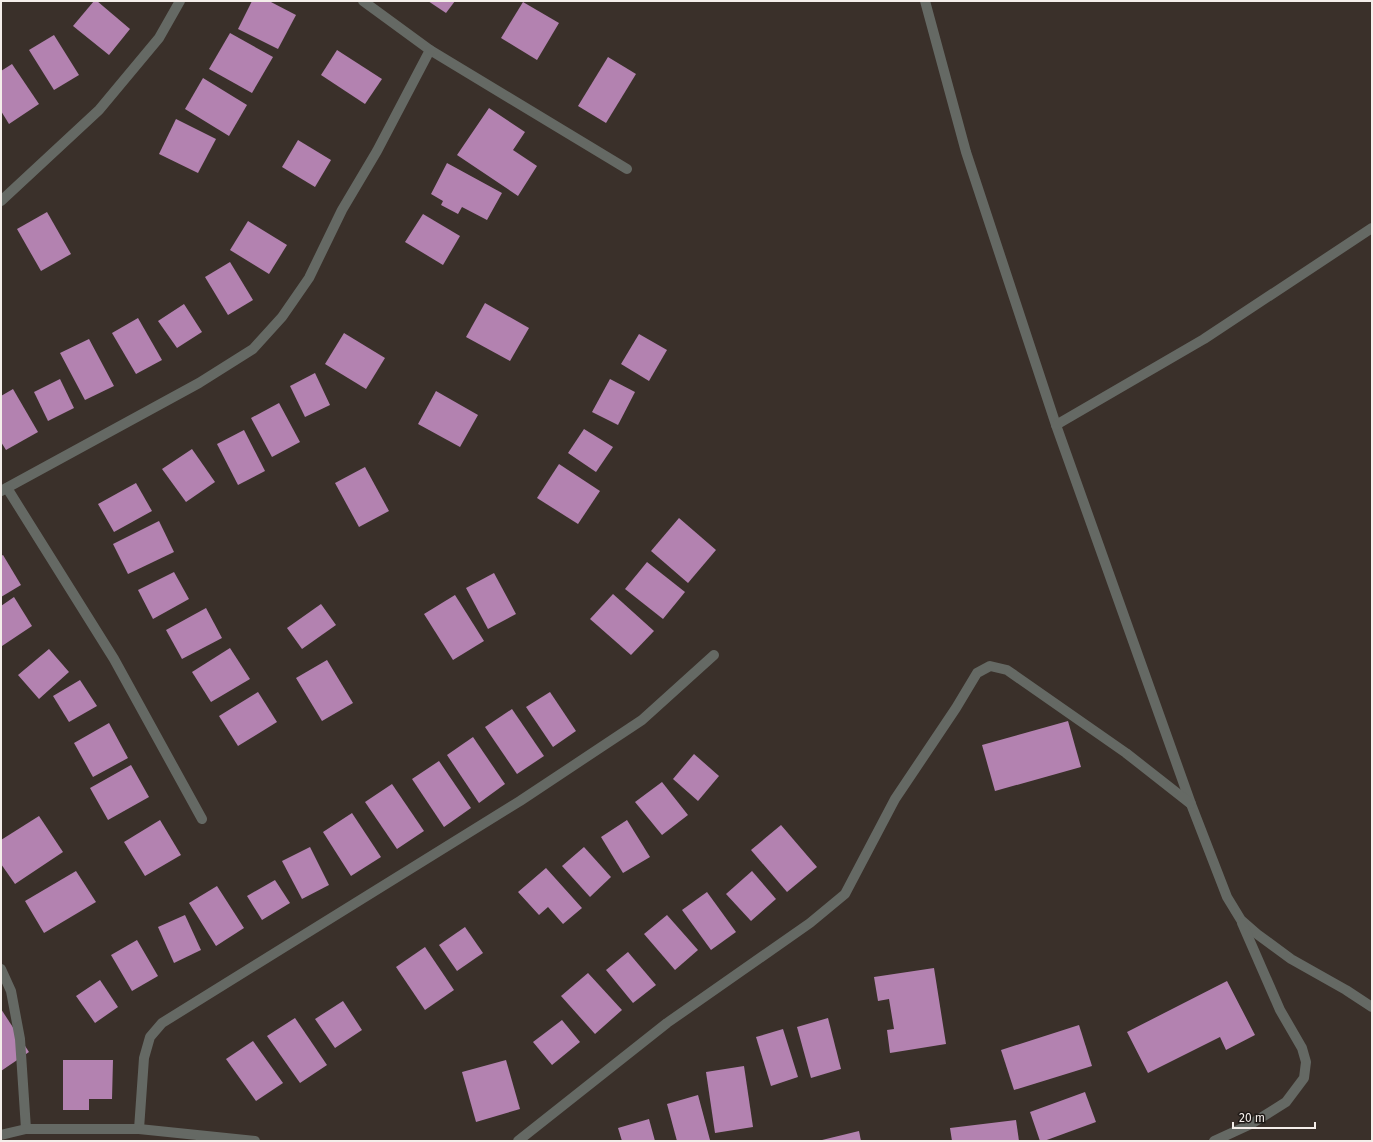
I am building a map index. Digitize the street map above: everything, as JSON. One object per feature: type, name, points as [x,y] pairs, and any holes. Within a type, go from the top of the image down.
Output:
[{"type":"street","points":[[1,201],[99,110],[159,38],[180,1]]},
{"type":"street","points":[[363,1],[430,50],[627,169]]},
{"type":"street","points":[[925,1],[966,152],[1056,425],[1191,804],[1227,897],[1241,920],[1280,1010],[1302,1048],[1306,1062],[1304,1078],[1286,1102],[1251,1124],[1214,1141]]},
{"type":"street","points":[[202,819],[114,659],[4,490],[199,383],[253,349],[282,317],[309,278],[342,210],[377,151],[430,50]]},
{"type":"street","points":[[1056,425],[1204,339],[1372,228]]},
{"type":"street","points":[[139,1129],[144,1058],[150,1036],[162,1023],[527,797],[642,720],[714,655]]},
{"type":"street","points":[[518,1141],[667,1023],[810,923],[844,894],[895,799],[956,708],[977,673],[990,666],[1007,670],[1126,753],[1191,804]]},
{"type":"street","points":[[1241,920],[1291,959],[1346,990],[1372,1007]]},
{"type":"street","points":[[1,969],[11,991],[20,1039],[26,1129]]},
{"type":"street","points":[[1,1135],[26,1129],[139,1129],[255,1141]]},
{"type":"building","points":[[94,1],[97,1],[130,29],[109,55],[73,26]]},
{"type":"building","points":[[252,1],[269,1],[296,15],[278,49],[238,29]]},
{"type":"building","points":[[428,1],[455,1],[446,13]]},
{"type":"building","points":[[523,2],[559,23],[537,60],[501,38]]},
{"type":"building","points":[[230,33],[273,57],[252,93],[209,69]]},
{"type":"building","points":[[54,35],[79,75],[54,90],[29,50]]},
{"type":"building","points":[[337,50],[382,79],[365,104],[321,75]]},
{"type":"building","points":[[608,57],[636,74],[606,123],[578,106]]},
{"type":"building","points":[[12,64],[39,104],[9,124],[1,111],[1,71]]},
{"type":"building","points":[[203,78],[247,105],[229,136],[185,109]]},
{"type":"building","points":[[489,108],[525,132],[513,150],[537,166],[518,196],[457,155]]},
{"type":"building","points":[[176,119],[216,139],[198,173],[159,154]]},
{"type":"building","points":[[298,140],[331,160],[315,187],[282,167]]},
{"type":"building","points":[[447,163],[502,193],[487,220],[462,207],[458,214],[441,205],[443,201],[431,194]]},
{"type":"building","points":[[47,212],[71,254],[41,271],[17,229]]},
{"type":"building","points":[[423,214],[460,236],[443,265],[405,242]]},
{"type":"building","points":[[248,221],[287,245],[269,274],[230,250]]},
{"type":"building","points":[[230,262],[253,300],[228,315],[205,277]]},
{"type":"building","points":[[485,303],[529,328],[510,361],[466,337]]},
{"type":"building","points":[[184,304],[202,332],[177,348],[158,321]]},
{"type":"building","points":[[138,318],[162,360],[136,374],[112,333]]},
{"type":"building","points":[[344,333],[385,358],[366,389],[325,364]]},
{"type":"building","points":[[639,334],[667,350],[649,381],[621,364]]},
{"type":"building","points":[[89,339],[114,386],[85,400],[60,353]]},
{"type":"building","points":[[315,373],[330,405],[305,417],[290,386]]},
{"type":"building","points":[[60,379],[74,408],[48,421],[34,392]]},
{"type":"building","points":[[610,379],[635,392],[618,425],[592,412]]},
{"type":"building","points":[[13,389],[38,432],[6,450],[1,442],[1,396]]},
{"type":"building","points":[[436,391],[478,415],[460,447],[418,424]]},
{"type":"building","points":[[279,403],[300,442],[272,457],[251,418]]},
{"type":"building","points":[[584,429],[613,447],[596,472],[568,453]]},
{"type":"building","points":[[244,430],[265,471],[238,485],[217,444]]},
{"type":"building","points":[[192,449],[215,482],[186,502],[162,469]]},
{"type":"building","points":[[559,464],[600,491],[578,524],[537,498]]},
{"type":"building","points":[[365,467],[389,511],[359,527],[335,483]]},
{"type":"building","points":[[136,483],[152,511],[114,532],[98,504]]},
{"type":"building","points":[[679,518],[716,550],[688,583],[651,551]]},
{"type":"building","points":[[159,521],[174,552],[128,574],[113,544]]},
{"type":"building","points":[[3,555],[21,585],[1,597],[1,556]]},
{"type":"building","points":[[647,562],[685,592],[663,619],[625,589]]},
{"type":"building","points":[[174,572],[189,599],[153,619],[138,590]]},
{"type":"building","points":[[494,573],[516,614],[488,629],[466,588]]},
{"type":"building","points":[[613,594],[654,631],[631,655],[590,619]]},
{"type":"building","points":[[455,595],[484,641],[453,660],[424,614]]},
{"type":"building","points":[[14,597],[32,626],[2,646],[1,606]]},
{"type":"building","points":[[321,604],[336,625],[302,649],[287,628]]},
{"type":"building","points":[[206,608],[222,638],[182,659],[166,630]]},
{"type":"building","points":[[230,648],[250,679],[211,702],[192,672]]},
{"type":"building","points":[[49,649],[69,672],[39,699],[18,675]]},
{"type":"building","points":[[327,660],[353,703],[322,721],[296,678]]},
{"type":"building","points":[[80,680],[97,706],[69,722],[53,696]]},
{"type":"building","points":[[258,692],[277,722],[238,746],[219,716]]},
{"type":"building","points":[[550,692],[576,731],[553,747],[526,707]]},
{"type":"building","points":[[512,709],[544,756],[517,774],[485,727]]},
{"type":"building","points":[[1068,721],[1081,767],[995,791],[982,745]]},
{"type":"building","points":[[109,723],[128,758],[93,777],[74,743]]},
{"type":"building","points":[[473,737],[505,784],[479,803],[447,755]]},
{"type":"building","points":[[694,754],[719,776],[698,801],[673,779]]},
{"type":"building","points":[[439,761],[471,808],[444,827],[412,779]]},
{"type":"building","points":[[131,765],[149,797],[108,820],[90,788]]},
{"type":"building","points":[[662,782],[688,815],[662,835],[635,802]]},
{"type":"building","points":[[392,784],[424,831],[397,849],[365,802]]},
{"type":"building","points":[[352,813],[381,857],[351,876],[323,832]]},
{"type":"building","points":[[39,816],[63,852],[15,884],[1,864],[1,840]]},
{"type":"building","points":[[160,820],[181,855],[145,876],[124,842]]},
{"type":"building","points":[[627,820],[650,857],[623,873],[601,837]]},
{"type":"building","points":[[781,825],[817,867],[787,892],[751,850]]},
{"type":"building","points":[[310,847],[329,885],[302,899],[282,861]]},
{"type":"building","points":[[584,847],[611,877],[590,897],[562,866]]},
{"type":"building","points":[[546,868],[582,908],[563,924],[548,907],[539,915],[518,892]]},
{"type":"building","points":[[76,871],[96,902],[44,933],[25,901]]},
{"type":"building","points":[[752,871],[776,899],[751,921],[726,894]]},
{"type":"building","points":[[275,880],[290,903],[262,920],[247,896]]},
{"type":"building","points":[[217,886],[244,928],[216,946],[189,903]]},
{"type":"building","points":[[707,892],[736,932],[711,950],[682,910]]},
{"type":"building","points":[[185,915],[201,950],[174,963],[158,927]]},
{"type":"building","points":[[667,915],[698,950],[675,970],[644,934]]},
{"type":"building","points":[[465,927],[483,953],[457,971],[439,945]]},
{"type":"building","points":[[137,940],[158,976],[132,991],[111,955]]},
{"type":"building","points":[[425,947],[454,990],[425,1010],[396,967]]},
{"type":"building","points":[[628,952],[656,985],[633,1003],[606,970]]},
{"type":"building","points":[[934,968],[946,1044],[890,1053],[887,1030],[894,1029],[889,999],[878,1001],[874,977]]},
{"type":"building","points":[[588,973],[622,1010],[595,1034],[561,996]]},
{"type":"building","points":[[100,980],[118,1007],[95,1023],[76,996]]},
{"type":"building","points":[[1227,981],[1255,1035],[1226,1050],[1220,1037],[1148,1073],[1127,1032]]},
{"type":"building","points":[[343,1001],[362,1030],[335,1048],[315,1019]]},
{"type":"building","points":[[1,1009],[29,1052],[1,1071]]},
{"type":"building","points":[[295,1018],[327,1065],[300,1083],[267,1036]]},
{"type":"building","points":[[828,1018],[841,1069],[811,1078],[797,1027]]},
{"type":"building","points":[[562,1020],[580,1042],[552,1065],[533,1042]]},
{"type":"building","points":[[1079,1025],[1092,1066],[1014,1090],[1001,1050]]},
{"type":"building","points":[[783,1029],[798,1077],[771,1086],[756,1037]]},
{"type":"building","points":[[253,1041],[283,1083],[256,1101],[226,1059]]},
{"type":"building","points":[[63,1060],[113,1060],[112,1099],[89,1099],[89,1110],[63,1110]]},
{"type":"building","points":[[506,1060],[520,1109],[476,1122],[462,1072]]},
{"type":"building","points":[[744,1066],[753,1127],[715,1133],[706,1072]]},
{"type":"building","points":[[1085,1092],[1096,1122],[1044,1141],[1040,1141],[1030,1112]]},
{"type":"building","points":[[698,1095],[710,1140],[677,1141],[667,1104]]},
{"type":"building","points":[[649,1119],[655,1141],[622,1141],[618,1128]]},
{"type":"building","points":[[1016,1120],[1019,1141],[952,1141],[950,1128]]},
{"type":"building","points":[[859,1131],[861,1141],[822,1141],[822,1140]]}]
